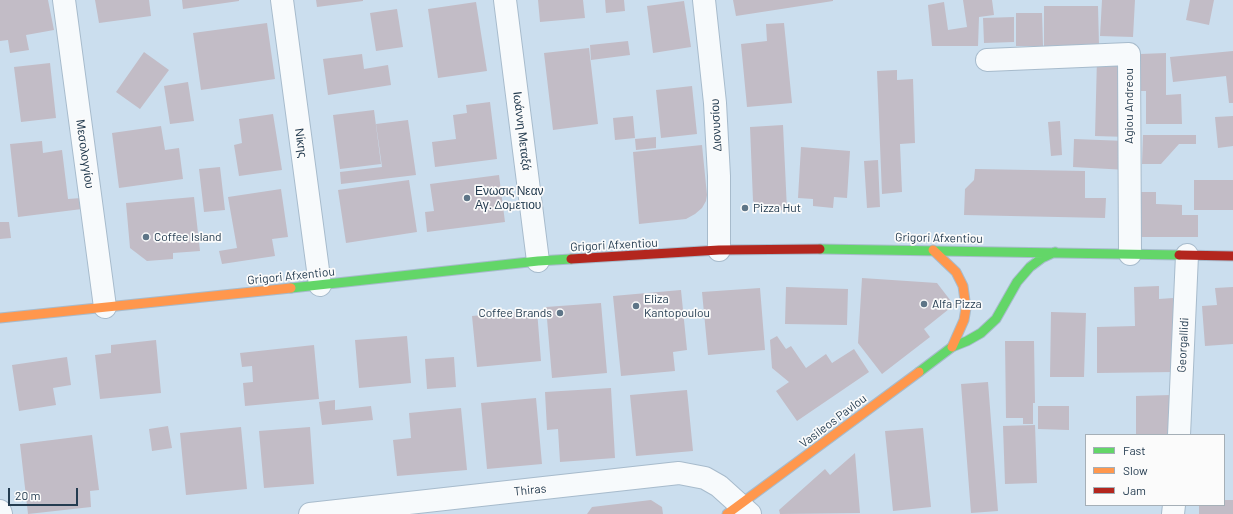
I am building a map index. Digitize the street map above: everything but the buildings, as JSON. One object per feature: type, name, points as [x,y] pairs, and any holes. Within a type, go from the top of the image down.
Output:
[{"type":"main road","name":"Grigori Afxentiou","points":[[0,318],[320,286],[538,261],[719,250],[829,248],[1233,256]]},
{"type":"main road","name":"Vasileos Pavlou","points":[[933,250],[956,272],[963,286],[966,308],[964,320],[952,347]]},
{"type":"main road","name":"Vasileos Pavlou","points":[[739,511],[952,347],[981,333],[996,319],[1017,282],[1030,267],[1042,258],[1055,252]]},
{"type":"street","name":"Μεσολογγίου","points":[[64,0],[105,307]]},
{"type":"street","name":"Νίκης","points":[[282,0],[320,286]]},
{"type":"street","name":"Ιωάννη Μεταξά","points":[[506,0],[538,261]]},
{"type":"street","name":"Διονυσίου","points":[[704,0],[715,103],[719,176],[719,250]]},
{"type":"street","name":"Agiou Andreou","points":[[986,60],[1129,54],[1130,254]]},
{"type":"street","name":"Georgallidi","points":[[1179,434],[1187,255]]},
{"type":"street","name":"Thiras","points":[[310,514],[679,473],[705,478],[720,486],[739,511]]},
{"type":"traffic: fast","points":[[820,249],[1179,255]]},
{"type":"traffic: fast","points":[[919,372],[952,347],[981,333],[996,319],[1017,282],[1030,267],[1042,258],[1055,252]]},
{"type":"traffic: fast","points":[[291,288],[538,261],[571,259]]},
{"type":"traffic: slow","points":[[933,250],[956,272],[963,286],[966,308],[964,320],[952,347]]},
{"type":"traffic: slow","points":[[0,318],[291,288]]},
{"type":"traffic: slow","points":[[727,514],[919,372]]},
{"type":"traffic: jam","points":[[571,259],[719,250],[820,249]]},
{"type":"traffic: jam","points":[[1179,255],[1233,256]]},
{"type":"place","name":"Ενωσις Νεαν Αγ. Δομετιου","points":[[467,198]]},
{"type":"place","name":"Pizza Hut","points":[[745,208]]},
{"type":"place","name":"Coffee Island","points":[[146,237]]},
{"type":"place","name":"Alfa Pizza","points":[[924,304]]},
{"type":"place","name":"Eliza Kantopoulou","points":[[636,306]]},
{"type":"place","name":"Coffee Brands","points":[[560,313]]}]
